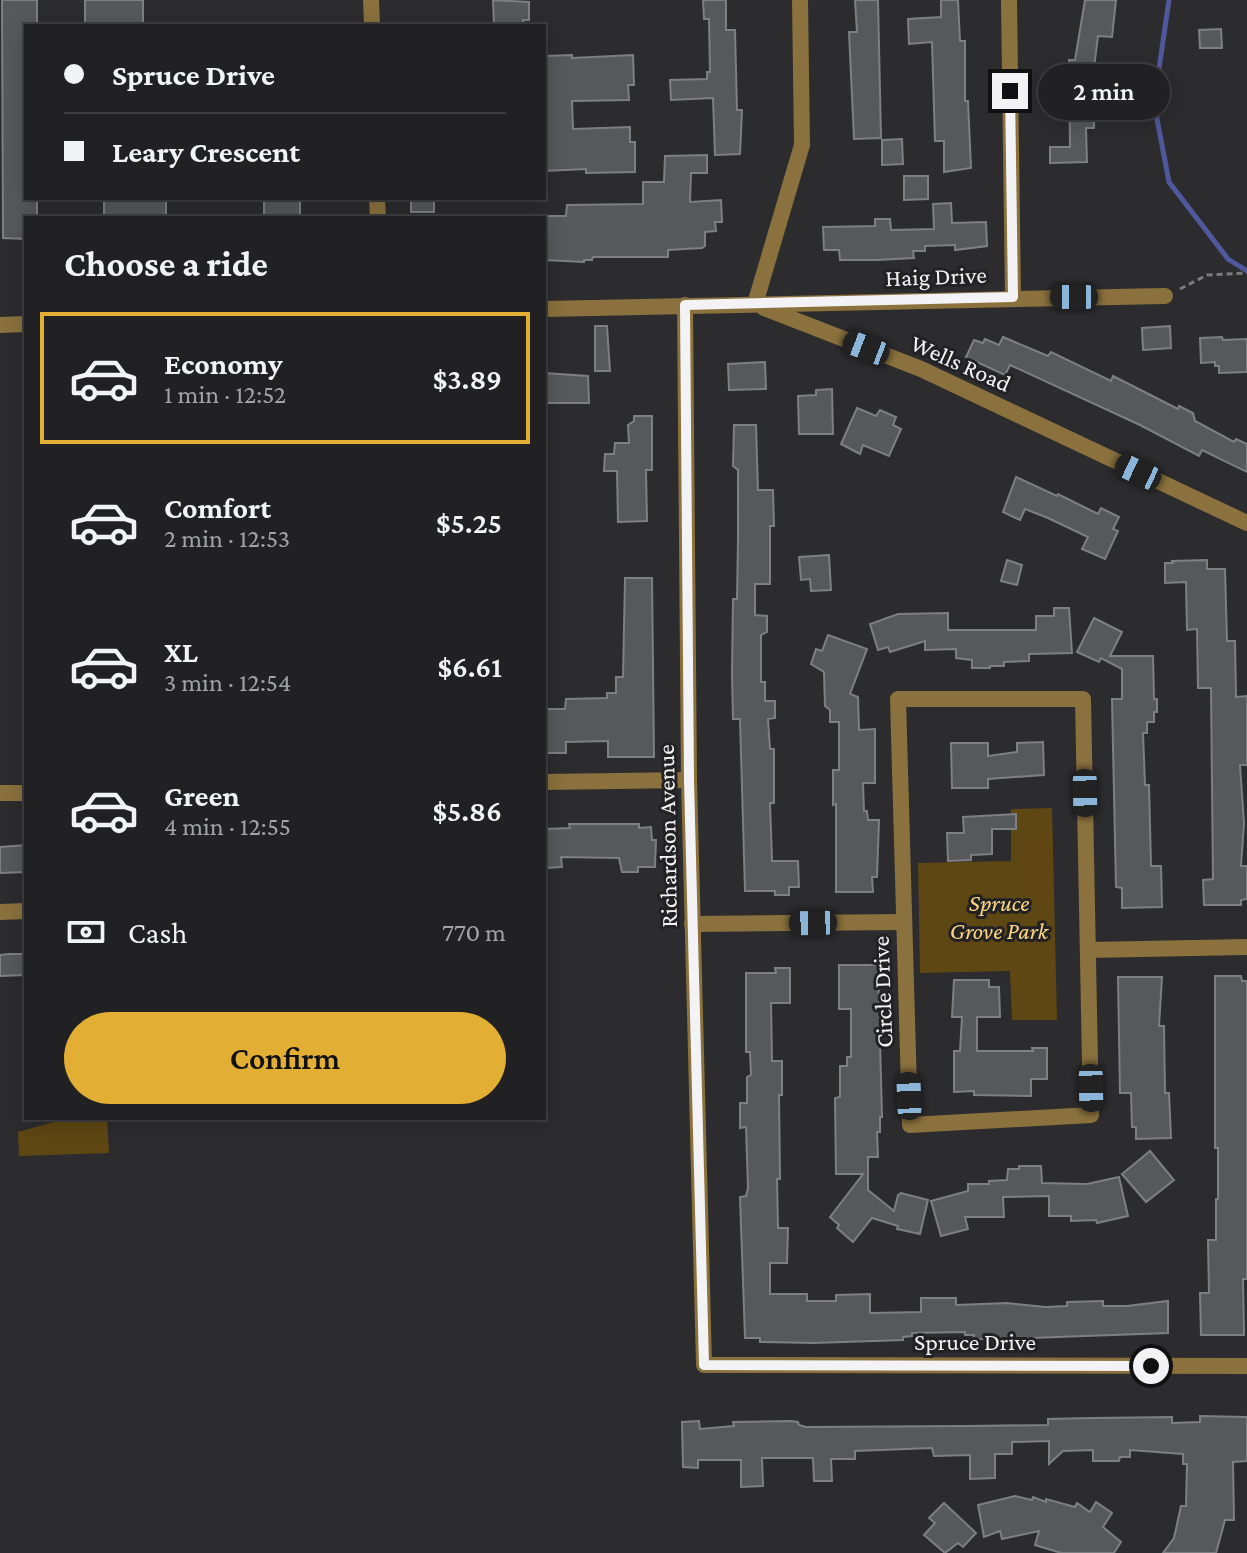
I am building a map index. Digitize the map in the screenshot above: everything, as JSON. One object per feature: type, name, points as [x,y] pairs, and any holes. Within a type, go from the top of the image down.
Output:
[{"type":"street","points":[[371,0],[372,24]]},
{"type":"street","points":[[755,304],[802,145],[800,0]]},
{"type":"street","points":[[1009,0],[1013,297]]},
{"type":"street","name":"Haig Drive","points":[[755,304],[1165,296]]},
{"type":"street","name":"Wells Road","points":[[546,309],[755,304],[921,369],[1247,523]]},
{"type":"street","name":"Richardson Avenue","points":[[685,305],[689,780],[704,1365]]},
{"type":"street","points":[[0,325],[24,324]]},
{"type":"street","name":"Circle Drive","points":[[898,699],[1083,699],[1091,1115],[910,1125],[904,922],[898,699]]},
{"type":"street","points":[[546,782],[689,780]]},
{"type":"street","points":[[0,793],[24,793]]},
{"type":"street","points":[[0,912],[24,911]]},
{"type":"street","points":[[692,924],[904,922]]},
{"type":"street","points":[[1088,950],[1247,947]]},
{"type":"street","name":"Spruce Drive","points":[[704,1365],[1247,1366]]},
{"type":"path","points":[[1165,296],[1207,275],[1247,273]]},
{"type":"green space","name":"Spruce Grove Park","points":[[1052,808],[1057,1020],[1012,1020],[1010,971],[920,973],[918,863],[1011,861],[1011,809]]},
{"type":"green space","points":[[61,1120],[107,1120],[109,1153],[19,1156],[18,1132]]},
{"type":"building","points":[[2,0],[37,0],[37,24],[24,24],[24,200],[37,200],[37,216],[24,216],[24,239],[3,238]]},
{"type":"building","points":[[85,0],[143,0],[143,24],[85,24]]},
{"type":"building","points":[[493,0],[529,2],[529,20],[523,20],[524,24],[494,24]]},
{"type":"building","points":[[703,0],[726,0],[726,30],[735,30],[737,110],[742,110],[740,154],[715,155],[713,98],[671,100],[670,80],[707,79],[707,72],[710,72],[709,19],[704,19]]},
{"type":"building","points":[[855,0],[878,0],[881,138],[854,139],[849,32],[857,32]]},
{"type":"building","points":[[941,0],[958,0],[960,41],[965,41],[965,101],[968,101],[971,168],[944,172],[944,141],[935,141],[932,42],[909,44],[908,19],[941,17]]},
{"type":"building","points":[[1085,0],[1116,0],[1112,37],[1098,36],[1094,128],[1086,128],[1087,162],[1050,163],[1050,147],[1070,147],[1069,60],[1075,60]]},
{"type":"building","points":[[1221,29],[1222,48],[1200,48],[1199,30]]},
{"type":"building","points":[[633,55],[634,85],[628,85],[629,100],[572,101],[573,129],[630,127],[630,142],[635,142],[635,172],[546,171],[546,56]]},
{"type":"building","points":[[902,139],[903,164],[882,165],[882,140]]},
{"type":"building","points":[[707,155],[707,173],[691,173],[690,202],[721,200],[722,222],[715,222],[716,231],[705,232],[705,246],[668,250],[668,257],[593,257],[584,262],[546,260],[546,216],[566,216],[567,205],[643,204],[643,182],[664,182],[665,156]]},
{"type":"building","points":[[904,176],[928,176],[928,199],[904,200]]},
{"type":"building","points":[[104,200],[166,200],[166,216],[104,216]]},
{"type":"building","points":[[264,200],[300,200],[300,216],[264,216]]},
{"type":"building","points":[[411,200],[434,200],[434,212],[411,212]]},
{"type":"building","points":[[951,203],[952,223],[986,222],[987,246],[955,250],[955,245],[925,246],[925,251],[913,251],[914,258],[876,260],[840,260],[839,250],[824,250],[823,227],[875,226],[875,219],[890,219],[891,230],[934,229],[933,204]]},
{"type":"building","points":[[595,326],[607,326],[610,371],[595,371]]},
{"type":"building","points":[[1170,326],[1171,348],[1143,350],[1142,328]]},
{"type":"building","points":[[1003,337],[1048,356],[1051,352],[1111,381],[1113,376],[1178,409],[1179,406],[1193,413],[1195,421],[1234,442],[1236,439],[1247,444],[1247,472],[1202,450],[1199,456],[1010,365],[1005,375],[966,357],[974,340],[983,343],[985,339],[999,345]]},
{"type":"building","points":[[1222,337],[1223,340],[1247,339],[1247,372],[1219,373],[1215,362],[1201,363],[1200,338]]},
{"type":"building","points":[[765,362],[766,389],[729,390],[728,364]]},
{"type":"building","points":[[546,373],[588,376],[589,403],[546,403]]},
{"type":"building","points":[[832,389],[833,434],[799,434],[798,396],[816,395],[816,390]]},
{"type":"building","points":[[857,408],[876,416],[880,410],[896,417],[893,425],[901,429],[889,456],[863,445],[860,454],[841,444]]},
{"type":"building","points":[[634,416],[652,416],[652,470],[646,470],[647,521],[618,522],[617,471],[604,471],[605,454],[614,454],[615,443],[629,443],[628,425],[634,421]]},
{"type":"building","points":[[734,425],[756,425],[758,490],[773,490],[770,584],[755,584],[755,615],[767,616],[767,632],[761,635],[761,682],[765,682],[765,701],[775,701],[775,718],[768,719],[770,749],[774,749],[774,803],[770,803],[772,861],[798,861],[799,887],[789,887],[789,895],[775,895],[775,891],[745,891],[740,719],[733,719],[733,599],[737,599],[738,540],[738,470],[733,466]]},
{"type":"building","points":[[1016,477],[1098,514],[1101,508],[1119,517],[1113,529],[1118,531],[1105,559],[1082,549],[1088,537],[1048,518],[1025,509],[1020,520],[1003,512]]},
{"type":"building","points":[[829,555],[831,590],[811,591],[810,579],[801,580],[799,557]]},
{"type":"building","points":[[1007,560],[1022,565],[1017,585],[1001,581]]},
{"type":"building","points":[[1207,560],[1207,569],[1225,569],[1227,641],[1235,641],[1236,697],[1247,696],[1247,765],[1240,765],[1244,823],[1241,866],[1247,866],[1247,899],[1241,900],[1241,905],[1204,905],[1203,880],[1213,879],[1211,688],[1198,688],[1197,629],[1187,630],[1186,582],[1165,583],[1165,563]]},
{"type":"building","points":[[625,578],[652,578],[654,757],[608,757],[608,741],[566,742],[566,753],[546,753],[546,709],[565,709],[566,699],[607,698],[607,693],[616,693],[616,677],[623,677]]},
{"type":"building","points":[[1054,608],[1069,608],[1072,653],[1029,654],[1029,661],[1004,662],[1004,666],[990,668],[972,668],[972,660],[956,658],[956,649],[925,650],[925,641],[890,652],[888,647],[878,650],[870,624],[898,614],[948,613],[948,630],[1036,630],[1036,616],[1054,616]]},
{"type":"building","points":[[1094,618],[1122,632],[1110,656],[1153,656],[1157,712],[1154,712],[1154,722],[1147,722],[1147,733],[1143,733],[1145,785],[1149,785],[1151,866],[1161,866],[1162,907],[1122,908],[1122,888],[1116,887],[1112,699],[1122,699],[1122,669],[1101,658],[1099,662],[1077,652]]},
{"type":"building","points":[[828,635],[867,649],[850,694],[858,697],[859,730],[875,729],[875,783],[863,783],[864,811],[867,811],[868,820],[879,820],[877,877],[872,877],[873,892],[836,892],[833,770],[839,770],[839,722],[830,722],[830,710],[825,706],[824,672],[811,664],[816,649],[822,651]]},
{"type":"building","points":[[1043,742],[1044,775],[988,779],[988,788],[952,788],[951,743],[988,743],[988,756],[1017,752],[1017,743]]},
{"type":"building","points":[[1016,814],[1016,829],[992,829],[992,854],[971,855],[971,860],[948,861],[947,833],[964,833],[963,817]]},
{"type":"building","points":[[569,824],[639,824],[639,828],[651,827],[652,840],[656,840],[655,867],[638,867],[638,872],[622,872],[619,858],[561,857],[562,867],[546,868],[546,829],[570,828]]},
{"type":"building","points":[[24,845],[24,872],[0,873],[0,847]]},
{"type":"building","points":[[24,954],[24,975],[0,976],[0,955]]},
{"type":"building","points":[[839,965],[878,965],[882,1117],[880,1132],[877,1132],[878,1157],[868,1157],[868,1190],[894,1211],[901,1193],[928,1200],[920,1234],[897,1229],[898,1226],[872,1218],[853,1242],[830,1217],[863,1174],[836,1174],[835,1098],[840,1097],[840,1066],[847,1066],[847,1057],[851,1057],[851,1009],[839,1009]]},
{"type":"building","points":[[775,968],[790,968],[790,1003],[771,1003],[772,1061],[782,1061],[778,1228],[788,1228],[787,1263],[770,1263],[770,1294],[807,1294],[807,1301],[836,1301],[836,1295],[870,1294],[870,1313],[921,1312],[921,1298],[956,1298],[956,1305],[1007,1303],[1045,1307],[1067,1306],[1067,1302],[1103,1301],[1103,1306],[1127,1306],[1168,1301],[1168,1333],[973,1339],[974,1335],[965,1335],[965,1332],[912,1333],[903,1340],[814,1343],[760,1342],[760,1338],[745,1338],[740,1197],[746,1196],[748,1188],[746,1127],[740,1128],[740,1103],[747,1103],[747,1077],[751,1075],[750,1052],[746,1052],[746,973],[776,973]]},
{"type":"building","points":[[1215,976],[1241,976],[1242,981],[1247,981],[1247,1279],[1243,1279],[1244,1335],[1201,1335],[1200,1293],[1209,1293],[1208,1240],[1216,1240],[1218,1199]]},
{"type":"building","points":[[1118,977],[1162,977],[1159,1026],[1164,1026],[1165,1093],[1169,1093],[1171,1138],[1136,1139],[1136,1127],[1132,1127],[1131,1093],[1120,1093]]},
{"type":"building","points":[[954,980],[989,980],[989,987],[999,987],[1000,1017],[977,1017],[977,1051],[1047,1048],[1047,1079],[1031,1079],[1031,1096],[954,1092],[954,1051],[960,1051],[962,1017],[952,1017]]},
{"type":"building","points":[[1150,1151],[1174,1180],[1146,1202],[1122,1174]]},
{"type":"building","points":[[1019,1166],[1041,1166],[1042,1183],[1087,1184],[1119,1177],[1128,1216],[1097,1223],[1096,1220],[1071,1221],[1071,1216],[1049,1216],[1049,1196],[1003,1197],[1004,1217],[965,1217],[968,1229],[941,1236],[931,1201],[968,1191],[968,1184],[1007,1180],[1008,1169],[1019,1169]]},
{"type":"building","points":[[1200,1416],[1247,1417],[1247,1461],[1233,1462],[1234,1520],[1225,1520],[1216,1553],[1163,1553],[1174,1538],[1181,1506],[1186,1506],[1187,1464],[1183,1464],[1183,1454],[1130,1450],[1130,1457],[1120,1457],[1119,1461],[1093,1461],[1093,1450],[1063,1451],[1049,1464],[1049,1441],[1012,1442],[1012,1454],[995,1454],[995,1478],[970,1479],[970,1455],[934,1456],[932,1448],[855,1451],[855,1459],[831,1459],[832,1481],[814,1481],[813,1458],[762,1458],[763,1486],[741,1487],[741,1460],[698,1460],[698,1468],[683,1467],[682,1422],[699,1421],[700,1429],[734,1426],[733,1422],[791,1421],[806,1427],[968,1426],[1048,1425],[1048,1419],[1093,1418],[1172,1417],[1172,1423],[1200,1422]]},
{"type":"building","points":[[1015,1496],[1032,1500],[1033,1497],[1046,1502],[1046,1499],[1075,1507],[1077,1503],[1090,1512],[1096,1502],[1112,1513],[1103,1527],[1121,1542],[1114,1553],[1061,1553],[1035,1545],[1039,1531],[1002,1539],[1000,1531],[984,1537],[978,1505]]},
{"type":"building","points":[[944,1503],[976,1533],[963,1547],[958,1543],[945,1553],[924,1535],[935,1523],[929,1518]]},
{"type":"waterway","points":[[1169,0],[1154,103],[1169,182],[1228,259],[1247,271]]},
{"type":"route","points":[[1010,91],[1013,297],[685,305],[689,780],[704,1365],[1151,1366]]}]
